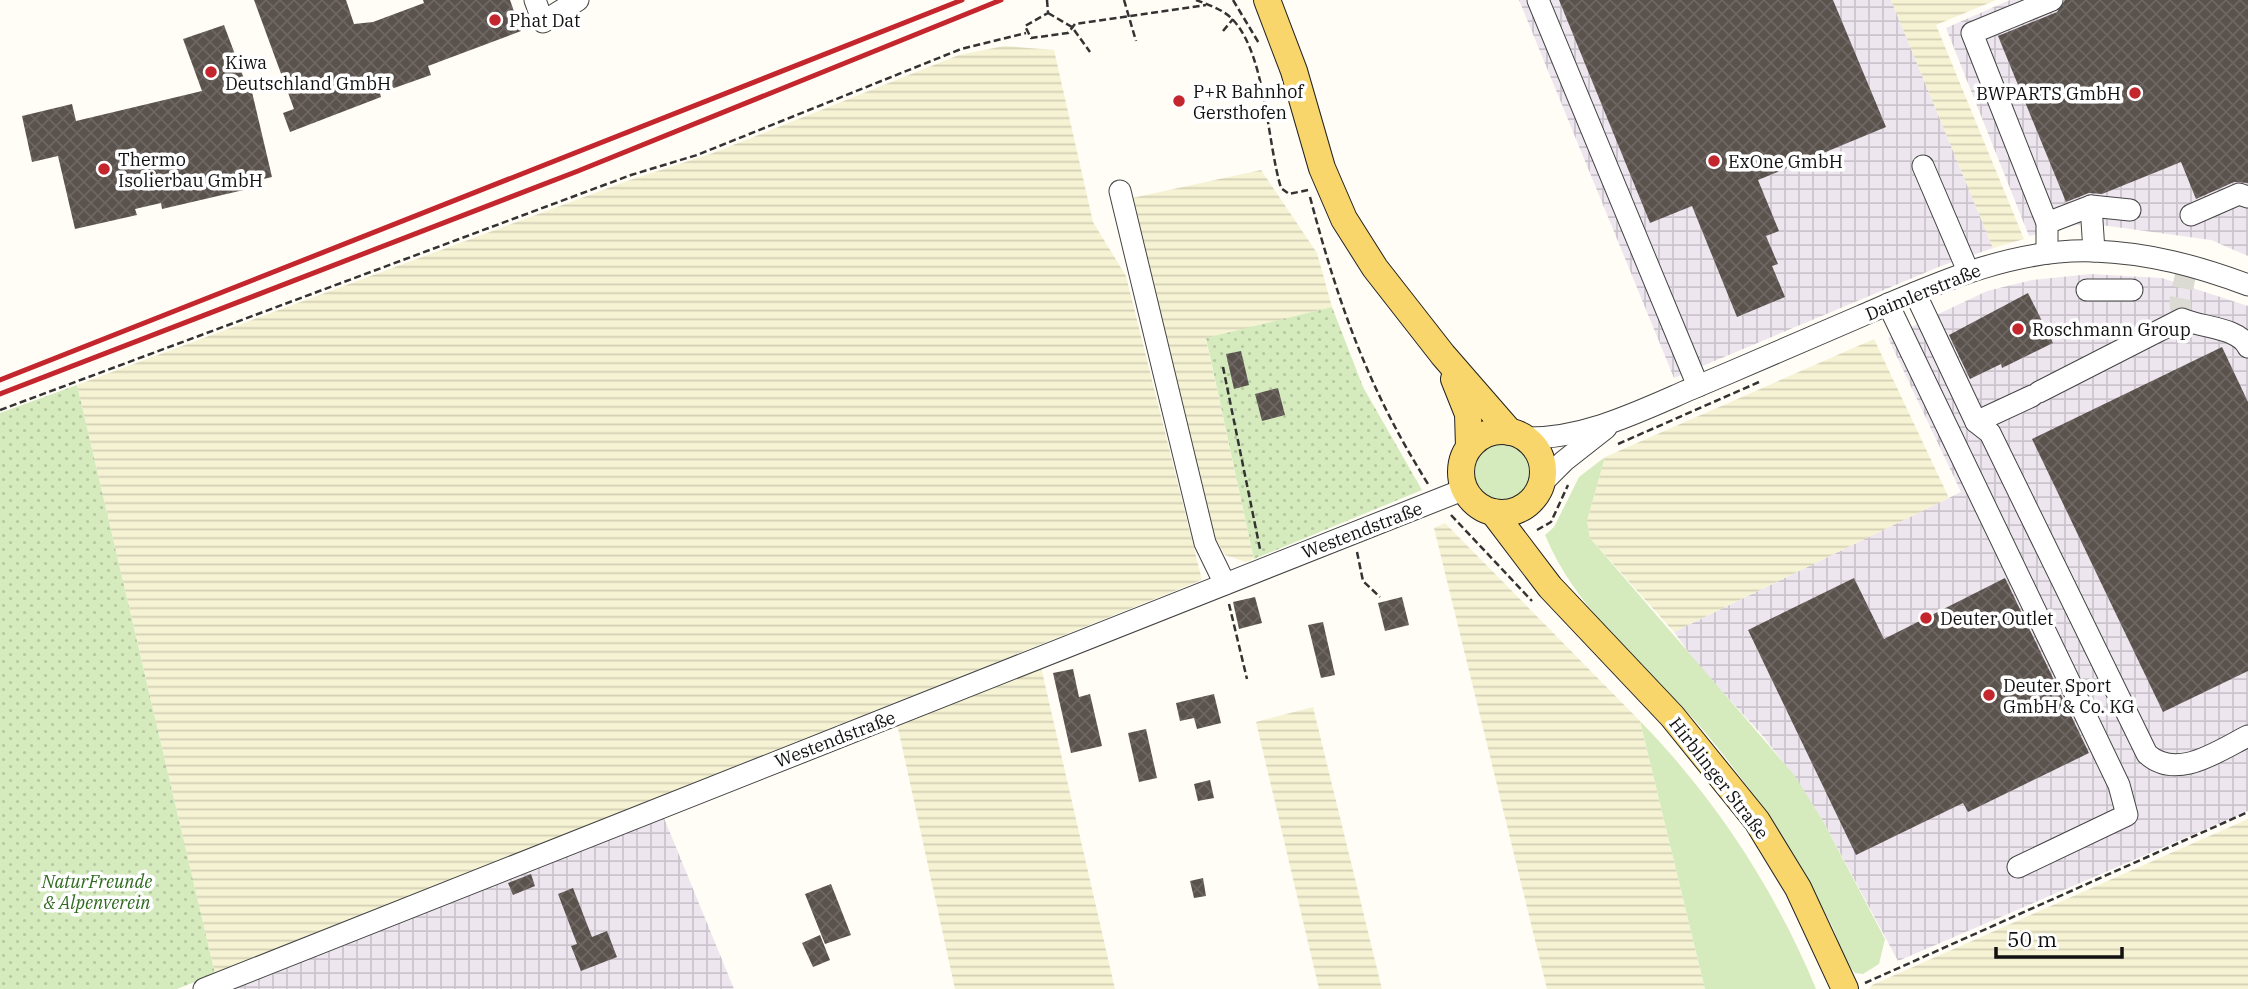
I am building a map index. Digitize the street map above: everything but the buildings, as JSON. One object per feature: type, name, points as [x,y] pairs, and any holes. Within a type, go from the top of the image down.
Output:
[{"type":"main road","name":"Hirblinger Straße","points":[[1267,0],[1294,71],[1322,168],[1344,219],[1375,268],[1443,355],[1541,458],[1533,531],[1550,574],[1583,624]]},
{"type":"main road","name":"Hirblinger Straße","points":[[1443,355],[1468,414],[1469,447],[1462,467],[1465,489],[1478,505],[1493,512],[1550,587],[1672,716],[1757,821],[1855,986]]},
{"type":"main road","points":[[1469,447],[1485,435],[1518,435]]},
{"type":"main road","points":[[1493,512],[1511,512],[1536,493]]},
{"type":"street","points":[[535,0],[544,22],[578,0]]},
{"type":"street","points":[[1538,0],[1698,386]]},
{"type":"street","points":[[2047,253],[2047,223],[1972,33],[2052,0]]},
{"type":"street","points":[[1920,175],[1940,223],[1968,271]]},
{"type":"street","points":[[1120,191],[1205,543],[1224,584]]},
{"type":"street","points":[[2191,215],[2239,194],[2248,197]]},
{"type":"street","points":[[2047,223],[2091,206],[2130,209]]},
{"type":"street","points":[[2091,206],[2094,251]]},
{"type":"street","name":"Daimlerstraße","points":[[1518,435],[1549,439],[1613,423],[1968,271],[2047,253],[2094,251],[2188,263],[2248,285]]},
{"type":"street","points":[[2087,290],[2132,289]]},
{"type":"street","points":[[1915,293],[1976,422],[1990,433],[2017,472],[2135,717],[2147,754],[2157,763],[2169,766],[2202,759],[2248,736]]},
{"type":"street","points":[[1888,304],[1979,511],[2119,785],[2127,815],[2018,867]]},
{"type":"street","points":[[1976,422],[2182,319],[2212,330],[2231,331],[2244,339],[2248,347]]},
{"type":"street","name":"Daimlerstraße","points":[[1536,493],[1563,461],[1613,423]]},
{"type":"street","name":"Westendstraße","points":[[204,989],[1465,489]]},
{"type":"path","points":[[1047,0],[1048,13]]},
{"type":"path","points":[[1124,0],[1136,41]]},
{"type":"path","points":[[1196,0],[1233,19],[1247,42],[1281,188],[1289,194],[1308,190]]},
{"type":"path","points":[[1233,0],[1260,46]]},
{"type":"path","points":[[0,410],[631,175],[697,155],[961,48],[1026,33],[1034,38],[1068,33],[1076,24],[1130,18],[1208,4]]},
{"type":"path","points":[[1048,13],[1072,27],[1090,52]]},
{"type":"path","points":[[1026,33],[1027,22],[1048,13]]},
{"type":"path","points":[[1223,31],[1233,19]]},
{"type":"path","points":[[1223,367],[1252,518],[1265,567]]},
{"type":"path","points":[[1612,447],[1761,382]]},
{"type":"path","points":[[1537,530],[1550,522],[1571,479]]},
{"type":"path","points":[[1354,533],[1363,581],[1380,597]]},
{"type":"path","points":[[1224,584],[1247,679]]},
{"type":"path","points":[[1855,986],[2248,812]]},
{"type":"shaded area","points":[[1519,0],[1891,0],[1993,248],[1941,266],[1674,378]]},
{"type":"shaded area","points":[[1891,0],[1996,0],[1936,25],[2024,239],[1993,248]]},
{"type":"shaded area","name":"BWPARTS GmbH","points":[[2010,0],[2248,0],[2248,256],[2211,240],[2086,223],[2029,236],[1946,28]]},
{"type":"shaded area","points":[[1004,46],[1054,50],[1093,222],[1126,276],[1202,580],[215,974],[77,385],[627,181],[713,153],[959,55]]},
{"type":"shaded area","points":[[1261,170],[1317,253],[1332,307],[1206,339],[1254,559],[1246,562],[1225,555],[1212,533],[1132,198]]},
{"type":"shaded area","points":[[2091,274],[2162,278],[2248,306],[2248,811],[1898,961],[1823,821],[1795,777],[1762,735],[1697,664],[1674,632],[1961,492],[1888,338],[1987,291],[2032,280]]},
{"type":"shaded area","points":[[1874,339],[1949,498],[1674,632],[1590,538],[1587,521],[1605,457]]},
{"type":"shaded area","points":[[1445,523],[1640,721],[1705,989],[1547,989],[1434,528]]},
{"type":"shaded area","points":[[1041,667],[1115,989],[955,989],[896,719]]},
{"type":"shaded area","points":[[1313,707],[1382,989],[1319,989],[1256,722]]},
{"type":"shaded area","points":[[662,813],[734,989],[214,989]]},
{"type":"shaded area","points":[[2248,819],[2248,989],[1869,989],[1872,985]]},
{"type":"green space","points":[[1332,307],[1363,387],[1422,490],[1254,559],[1206,338]]},
{"type":"green space","name":"NaturFreunde & Alpenverein","points":[[77,385],[215,974],[177,989],[0,989],[0,413]]},
{"type":"green space","points":[[1502,440],[1514,442],[1524,449],[1531,459],[1531,483],[1524,493],[1514,500],[1502,502],[1490,500],[1480,493],[1473,483],[1471,471],[1473,459],[1480,449],[1490,442]]},
{"type":"green space","points":[[1605,457],[1587,521],[1590,538],[1795,776],[1823,821],[1885,939],[1879,964],[1863,974],[1855,973],[1847,963],[1832,926],[1794,856],[1740,777],[1693,719],[1587,605],[1557,560],[1545,535],[1554,527],[1579,477]]},
{"type":"green space","points":[[1640,721],[1694,782],[1741,847],[1782,916],[1816,989],[1705,989]]},
{"type":"tunnel","points":[[2182,319],[2180,301],[2188,263]]},
{"type":"railway","points":[[0,380],[962,0]]},
{"type":"railway","points":[[0,394],[578,171],[1001,0]]},
{"type":"place","name":"Phat Dat","points":[[495,20]]},
{"type":"place","name":"Kiwa Deutschland GmbH","points":[[211,72]]},
{"type":"place","name":"BWPARTS GmbH","points":[[2135,93]]},
{"type":"place","name":"P+R Bahnhof Gersthofen","points":[[1179,101]]},
{"type":"place","name":"ExOne GmbH","points":[[1714,161]]},
{"type":"place","name":"Thermo Isolierbau GmbH","points":[[104,169]]},
{"type":"place","name":"Roschmann Group","points":[[2018,329]]},
{"type":"place","name":"Deuter Outlet","points":[[1926,618]]},
{"type":"place","name":"Deuter Sport GmbH & Co. KG","points":[[1989,695]]}]
